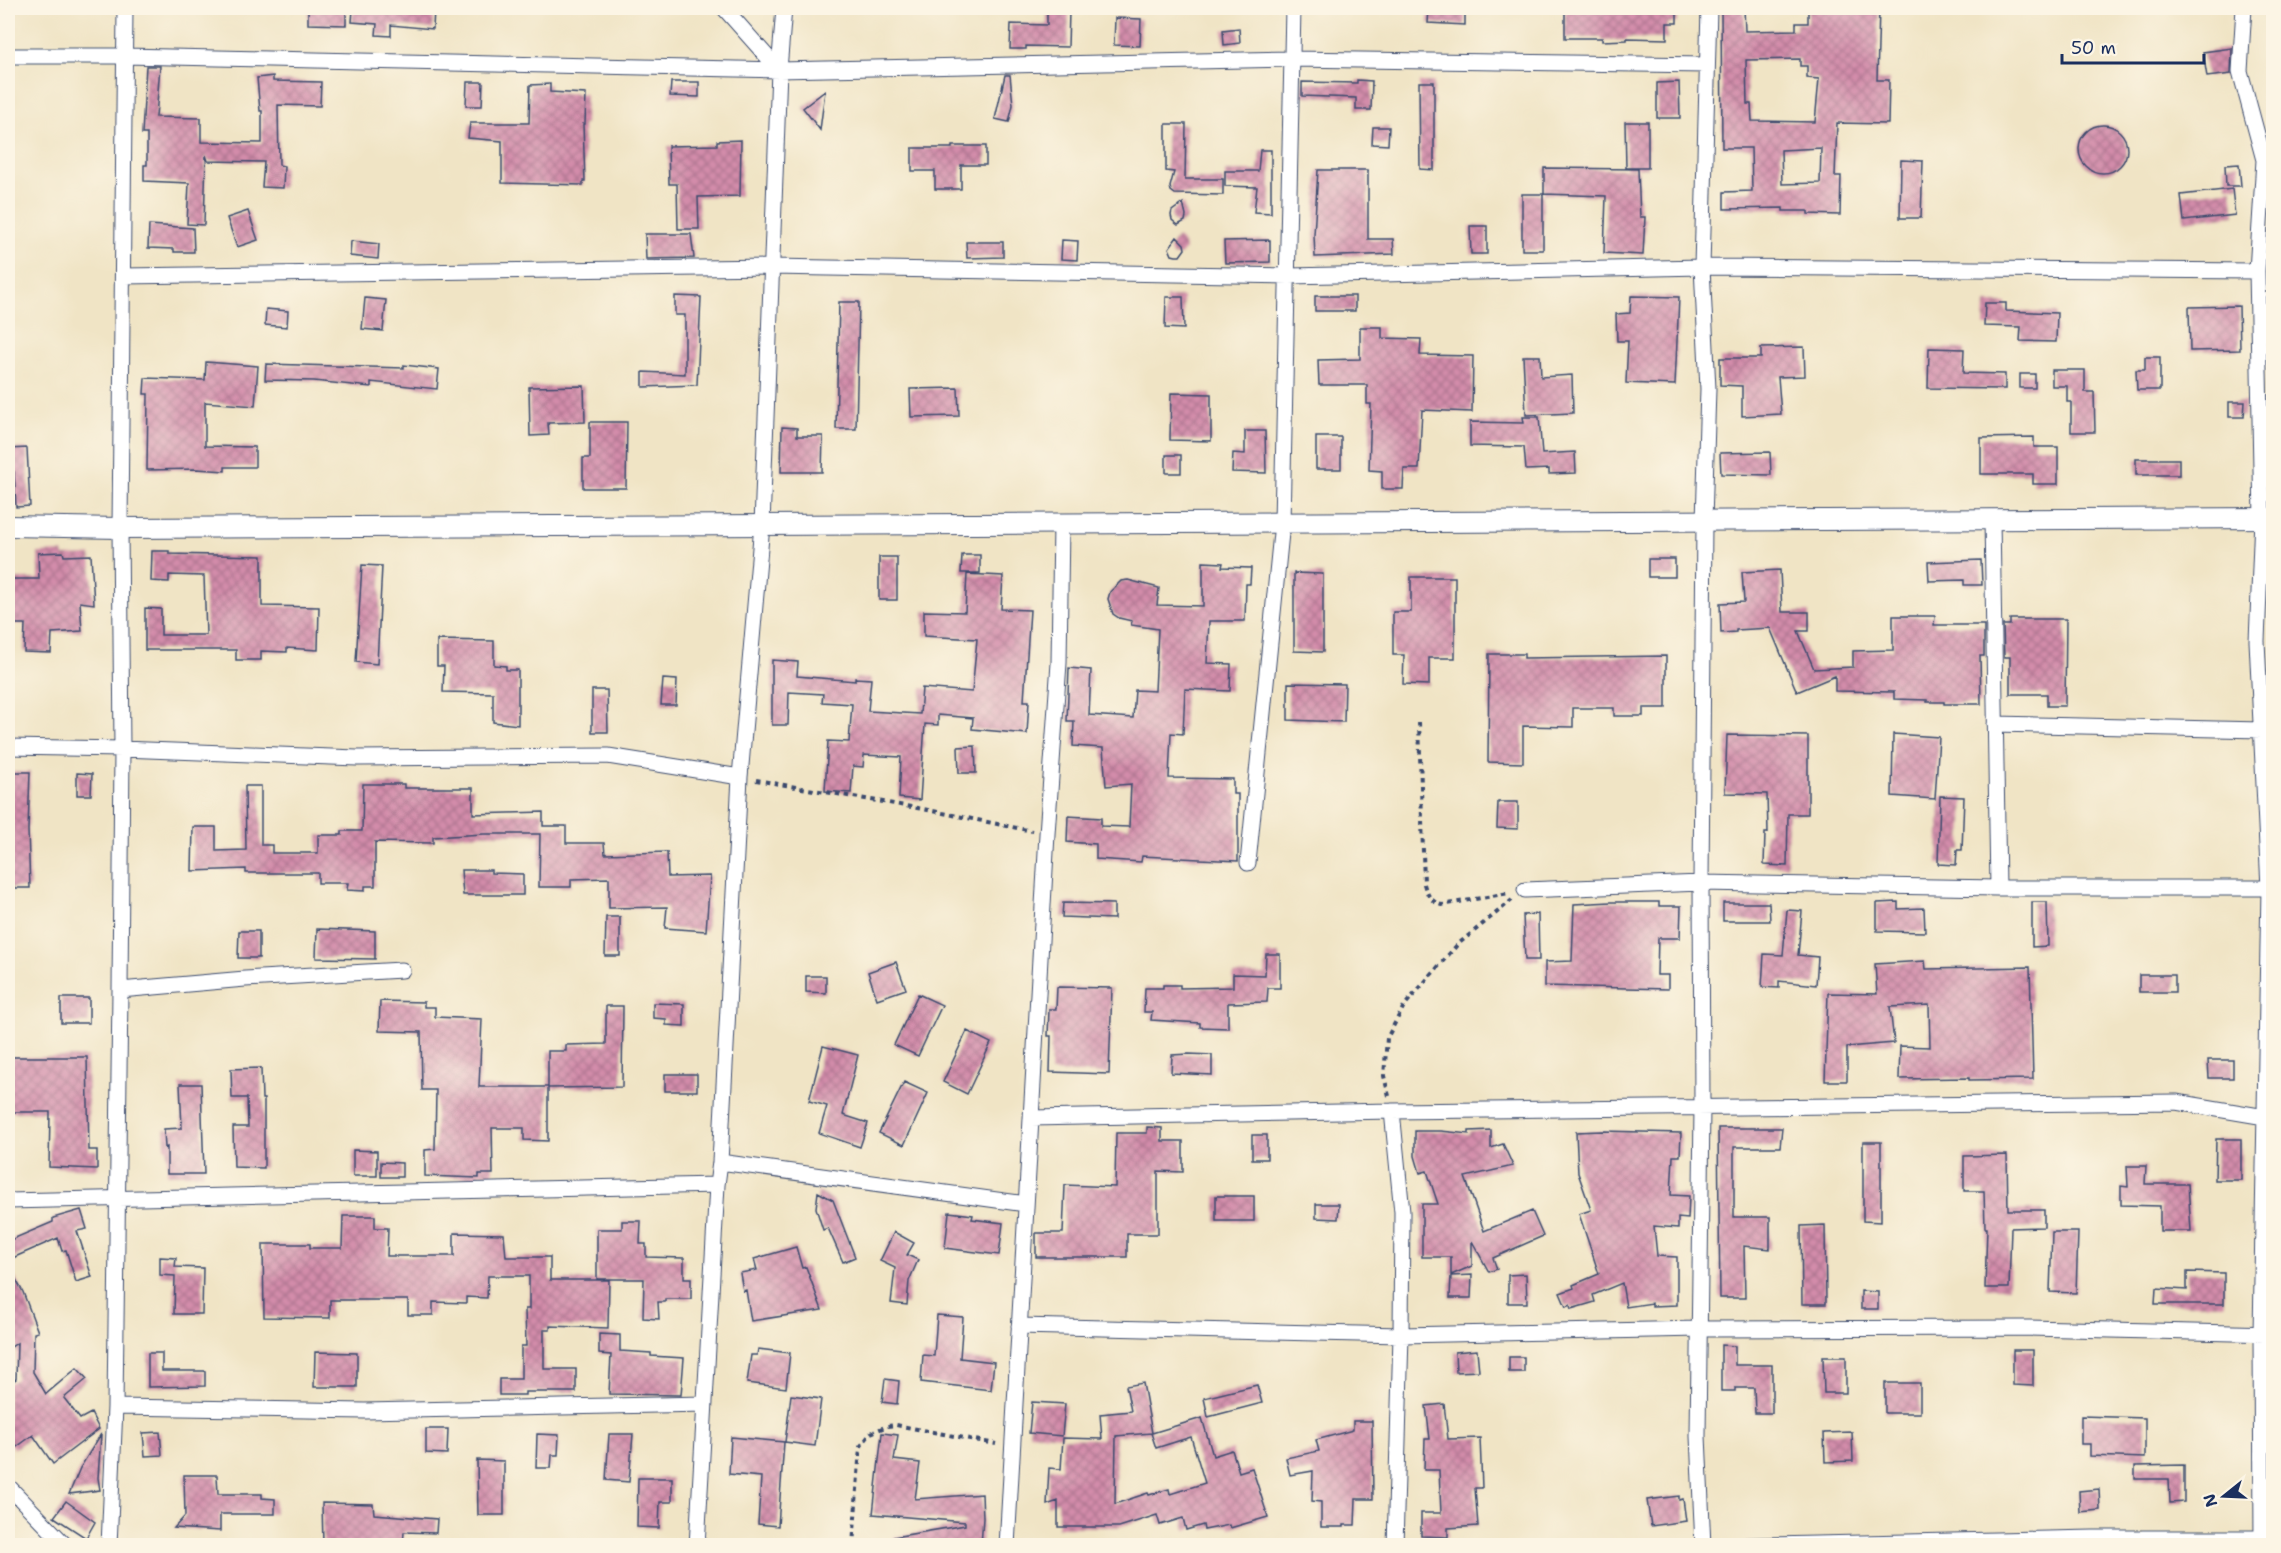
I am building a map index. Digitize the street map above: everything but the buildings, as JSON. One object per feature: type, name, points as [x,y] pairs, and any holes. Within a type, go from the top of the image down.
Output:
[{"type":"street","points":[[109,1545],[115,1407],[118,1199],[122,749],[120,528],[125,8]]},
{"type":"street","points":[[724,8],[779,70]]},
{"type":"street","points":[[697,1545],[740,777],[762,525],[779,70],[784,8]]},
{"type":"street","points":[[1248,863],[1282,522],[1293,8]]},
{"type":"street","points":[[1703,1545],[1698,1436],[1702,1107],[1704,521],[1708,389],[1702,267],[1709,8]]},
{"type":"street","points":[[1719,1545],[2266,1540],[2271,888],[2258,642],[2268,518],[2257,271],[2264,160],[2240,71],[2244,8]]},
{"type":"street","points":[[8,56],[125,56],[779,70],[1292,59],[1706,65]]},
{"type":"street","points":[[123,276],[772,267],[1289,276],[1702,267],[2257,271]]},
{"type":"street","points":[[8,526],[120,528],[2268,518]]},
{"type":"street","points":[[1992,519],[1998,888]]},
{"type":"street","points":[[1007,1545],[1047,834],[1059,663],[1061,524]]},
{"type":"street","points":[[1995,724],[2262,730]]},
{"type":"street","points":[[8,747],[357,758],[608,756],[740,777]]},
{"type":"street","points":[[1525,890],[1701,883],[1998,888],[2271,888]]},
{"type":"street","points":[[120,990],[245,979],[402,970]]},
{"type":"street","points":[[1031,1119],[1392,1111],[2176,1102],[2269,1117]]},
{"type":"street","points":[[1392,1111],[1402,1212],[1395,1545]]},
{"type":"street","points":[[720,1162],[1026,1204]]},
{"type":"street","points":[[8,1201],[717,1185]]},
{"type":"street","points":[[1019,1326],[1401,1335],[1700,1329],[2029,1328],[2267,1334]]},
{"type":"street","points":[[115,1407],[365,1411],[705,1404]]},
{"type":"street","points":[[8,1486],[66,1545]]},
{"type":"path","points":[[1419,722],[1425,884],[1430,899],[1442,905],[1525,890]]},
{"type":"path","points":[[740,777],[923,809],[1047,834]]},
{"type":"path","points":[[1392,1111],[1384,1076],[1384,1057],[1387,1038],[1404,1006],[1457,945],[1525,890]]},
{"type":"path","points":[[853,1545],[860,1446],[870,1433],[887,1426],[904,1426],[1013,1447]]}]
